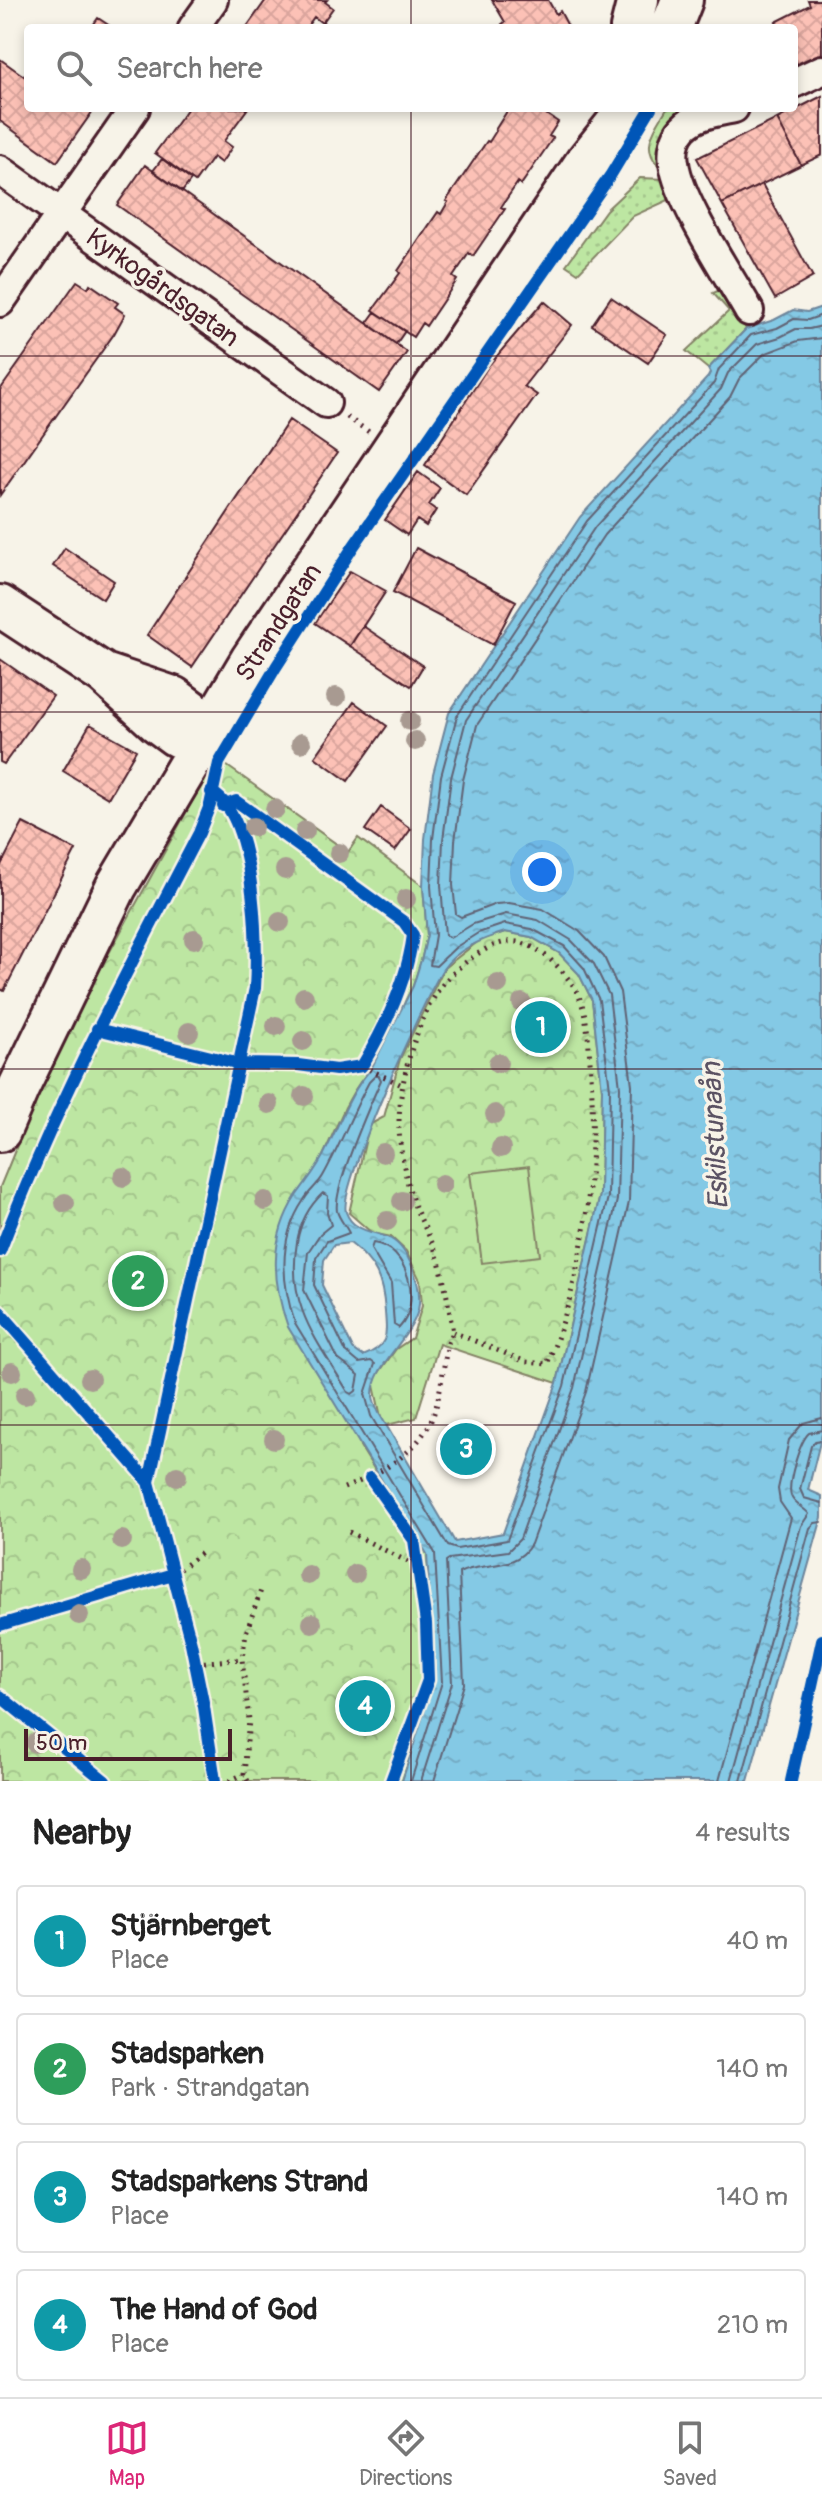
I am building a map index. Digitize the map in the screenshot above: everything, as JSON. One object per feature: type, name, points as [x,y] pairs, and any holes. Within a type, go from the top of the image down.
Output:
[{"type":"street","points":[[196,24],[213,0]]},
{"type":"street","points":[[632,24],[638,0]]},
{"type":"street","points":[[673,24],[682,0]]},
{"type":"street","points":[[798,81],[822,70]]},
{"type":"street","points":[[0,302],[132,112]]},
{"type":"street","name":"Strandgatan","points":[[0,1131],[9,1084],[116,887],[251,660],[606,124],[623,112]]},
{"type":"street","points":[[716,112],[698,116],[682,129],[673,145],[674,164],[685,197],[749,311]]},
{"type":"street","name":"Kyrkogårdsgatan","points":[[0,170],[326,403]]},
{"type":"street","points":[[0,606],[104,674],[173,697],[193,712],[204,738]]},
{"type":"path","points":[[344,1488],[370,1478],[411,1451],[432,1417],[453,1332],[436,1252],[411,1196],[399,1130],[402,1085],[410,1053],[438,991],[461,966],[488,947],[516,942],[544,954],[572,982],[587,1019],[594,1104],[591,1182],[577,1263],[557,1342],[547,1364],[526,1362],[453,1332]]},
{"type":"path","points":[[360,1063],[402,1085]]},
{"type":"path","points":[[370,1478],[379,1491]]},
{"type":"path","points":[[349,1532],[417,1560],[420,1581]]},
{"type":"path","points":[[159,1578],[173,1574],[205,1550]]},
{"type":"path","points":[[169,1559],[177,1588]]},
{"type":"path","points":[[248,1781],[244,1774],[249,1720],[242,1659],[246,1633],[261,1590]]},
{"type":"path","points":[[199,1678],[194,1658],[242,1659]]},
{"type":"path","points":[[229,1781],[244,1774]]},
{"type":"green space","points":[[665,112],[687,112],[660,153],[658,165],[650,151],[655,129]]},
{"type":"green space","points":[[640,178],[665,179],[673,198],[633,216],[578,273],[566,265],[606,210]]},
{"type":"green space","points":[[720,290],[727,295],[746,329],[708,369],[686,351],[729,311],[713,293]]},
{"type":"green space","points":[[216,758],[348,852],[358,838],[423,886],[427,935],[413,986],[371,1069],[346,1105],[316,1170],[297,1196],[360,1446],[427,1554],[435,1682],[402,1781],[0,1781],[0,1187],[86,995]]},
{"type":"green space","points":[[505,932],[531,937],[559,953],[579,974],[592,1000],[602,1089],[600,1195],[557,1383],[439,1344],[416,1418],[383,1426],[373,1381],[396,1349],[412,1338],[422,1306],[420,1280],[406,1251],[391,1237],[372,1233],[349,1213],[369,1125],[384,1117],[400,1059],[444,968],[480,940]]},
{"type":"green space","points":[[529,1166],[540,1256],[482,1263],[470,1173]]},
{"type":"water","name":"Eskilstunaån","points":[[822,307],[822,1434],[808,1490],[822,1496],[822,1517],[748,1781],[402,1781],[434,1682],[427,1554],[288,1327],[276,1277],[281,1228],[296,1196],[323,1156],[351,1097],[371,1069],[413,986],[427,935],[423,886],[433,774],[449,713],[580,517],[708,377],[708,369],[746,329],[793,310],[807,312]],"holes":[[[505,932],[531,937],[559,953],[579,974],[592,1000],[602,1089],[600,1195],[557,1383],[503,1533],[455,1542],[373,1398],[379,1372],[416,1316],[419,1304],[416,1277],[397,1244],[385,1236],[360,1228],[349,1219],[347,1196],[368,1132],[419,1015],[443,969],[463,950]],[[350,1243],[372,1265],[380,1281],[384,1301],[384,1340],[363,1356],[353,1349],[322,1285],[324,1260],[334,1245]]]},
{"type":"building","points":[[266,0],[327,0],[325,2],[333,8],[322,23],[314,17],[309,24],[249,24]]},
{"type":"building","points":[[492,0],[548,0],[556,14],[560,11],[567,24],[502,24],[505,22]]},
{"type":"building","points":[[808,0],[822,0],[822,56],[798,67],[798,24],[776,22],[810,5]]},
{"type":"building","points":[[0,59],[24,76],[24,112],[92,112],[57,162],[0,121]]},
{"type":"building","points":[[822,96],[822,155],[801,165],[777,119],[798,112],[798,108]]},
{"type":"building","points":[[185,112],[245,112],[224,141],[232,147],[221,163],[213,157],[195,182],[155,153]]},
{"type":"building","points":[[506,112],[543,112],[558,122],[549,136],[553,138],[521,185],[518,182],[501,207],[505,209],[473,256],[469,253],[453,277],[457,280],[426,326],[422,323],[413,337],[373,310],[438,212],[441,214],[446,201]]},
{"type":"building","points":[[777,119],[801,165],[722,204],[697,158]]},
{"type":"building","points":[[162,159],[191,180],[182,192],[153,171]]},
{"type":"building","points":[[145,165],[407,352],[379,392],[117,205]]},
{"type":"building","points":[[762,184],[813,277],[775,299],[722,204]]},
{"type":"building","points":[[77,281],[88,288],[90,284],[118,303],[115,307],[125,314],[0,495],[0,390]]},
{"type":"building","points":[[611,297],[667,335],[648,363],[592,325]]},
{"type":"building","points":[[544,301],[572,325],[524,386],[537,395],[466,495],[425,465],[489,365]]},
{"type":"building","points":[[375,312],[405,331],[396,344],[367,323]]},
{"type":"building","points":[[289,420],[337,453],[192,667],[147,635]]},
{"type":"building","points":[[418,472],[440,488],[429,505],[436,510],[426,526],[417,520],[407,535],[385,520]]},
{"type":"building","points":[[65,548],[114,581],[103,599],[53,566]]},
{"type":"building","points":[[416,548],[516,601],[493,645],[393,592]]},
{"type":"building","points":[[350,571],[386,591],[350,646],[315,623]]},
{"type":"building","points":[[363,626],[423,666],[411,686],[350,646]]},
{"type":"building","points":[[0,659],[53,696],[4,764],[0,762]]},
{"type":"building","points":[[354,702],[387,726],[348,781],[315,757]]},
{"type":"building","points":[[90,724],[136,750],[108,798],[63,771]]},
{"type":"building","points":[[381,807],[411,829],[395,851],[365,830]]},
{"type":"building","points":[[23,823],[76,850],[4,991],[0,989],[0,867]]},
{"type":"cycle path","points":[[0,1251],[68,1091],[199,833],[210,805],[219,763],[353,547],[610,176],[649,112]]},
{"type":"cycle path","points":[[211,792],[226,805],[237,825],[245,852],[254,912],[255,988],[149,1482],[191,1643],[215,1781]]},
{"type":"cycle path","points":[[97,1029],[240,1064],[298,1065],[336,1070],[362,1066],[371,1051],[401,986],[413,935],[404,922],[236,801],[223,806]]},
{"type":"cycle path","points":[[0,1312],[149,1482]]},
{"type":"cycle path","points":[[370,1478],[414,1540],[426,1623],[428,1680],[391,1781]]},
{"type":"cycle path","points":[[0,1625],[173,1574]]},
{"type":"cycle path","points":[[791,1781],[822,1640]]},
{"type":"cycle path","points":[[0,1696],[105,1781]]},
{"type":"place","name":"Stjärnberget","points":[[541,1027]]},
{"type":"place","name":"Stadsparken","points":[[138,1281]]},
{"type":"place","name":"Stadsparkens Strand","points":[[466,1449]]},
{"type":"place","name":"The Hand of God","points":[[365,1706]]}]
